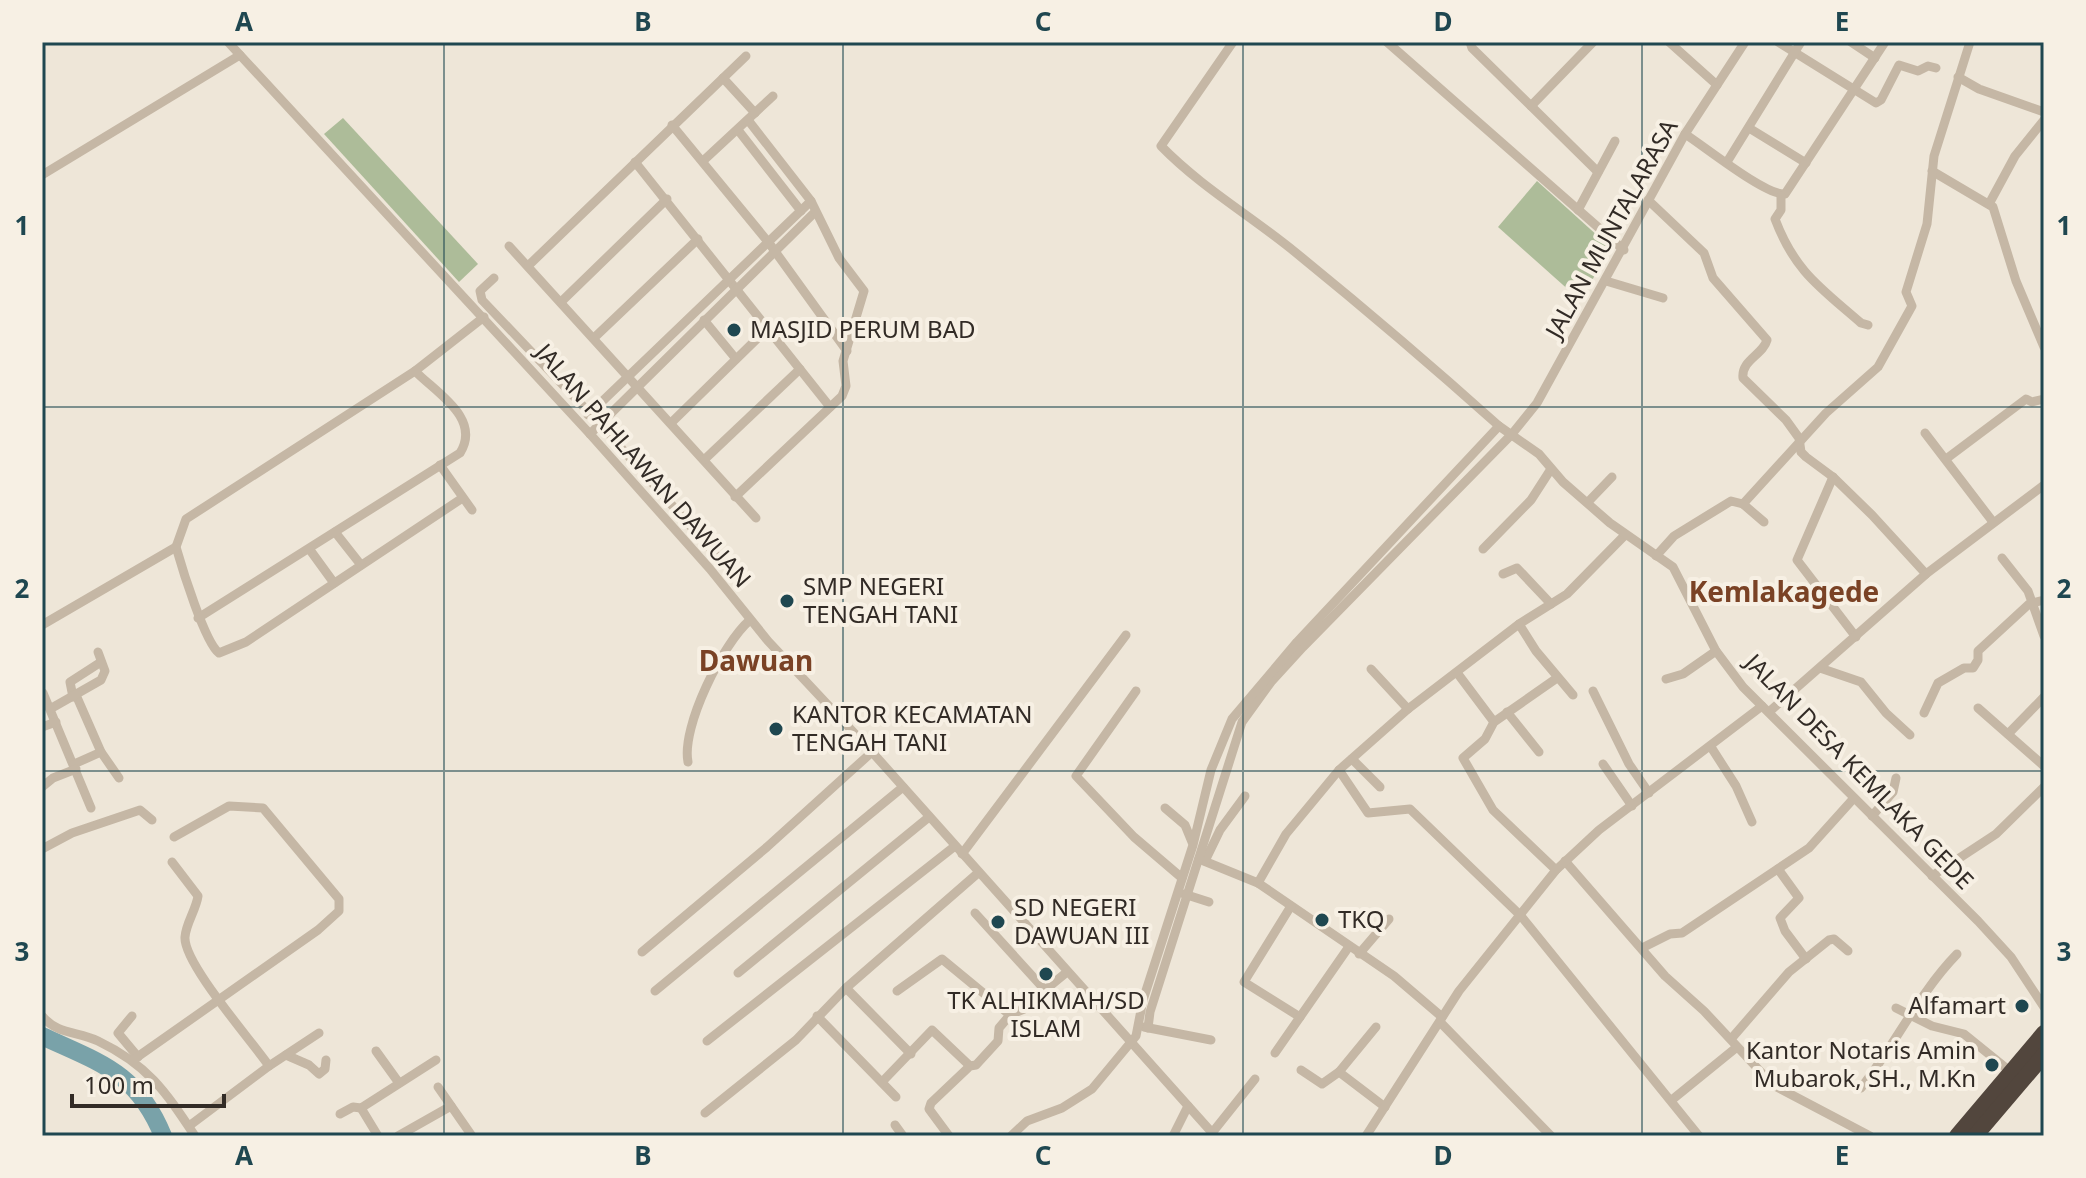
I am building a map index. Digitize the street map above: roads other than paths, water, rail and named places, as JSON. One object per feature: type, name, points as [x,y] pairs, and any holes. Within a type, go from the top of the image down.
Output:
[{"type":"highway","points":[[1957,1136],[2044,1033]]},
{"type":"highway","points":[[1975,1136],[2044,1055]]},
{"type":"street","name":"JALAN PAHLAWAN DAWUAN","points":[[228,42],[590,434],[710,569],[750,620],[929,817],[962,849],[978,873],[1067,972],[1141,1031],[1188,1106],[1214,1134]]},
{"type":"street","name":"JALAN DESA KEMLAKA GEDE","points":[[1233,42],[1161,146],[1212,191],[1291,249],[1376,319],[1625,535],[1673,567],[1716,651],[1766,709],[2011,957],[2044,1007]]},
{"type":"street","points":[[1387,42],[1619,247]]},
{"type":"street","points":[[1470,42],[1472,48],[1598,172]]},
{"type":"street","points":[[1531,106],[1593,42]]},
{"type":"street","points":[[1669,42],[1713,81]]},
{"type":"street","name":"JALAN MUNTALARASA","points":[[1506,430],[1537,403],[1606,281],[1619,247],[1713,81],[1745,42]]},
{"type":"street","points":[[1778,42],[1876,103],[1881,100],[1899,65],[1918,71],[1929,68]]},
{"type":"street","points":[[1727,162],[1801,42]]},
{"type":"street","points":[[1851,42],[1875,58]]},
{"type":"street","points":[[1868,325],[1861,323],[1812,280],[1788,253],[1775,219],[1781,210],[1783,195],[1885,42]]},
{"type":"street","points":[[1743,504],[1826,413],[1883,362],[1912,306],[1906,292],[1927,224],[1932,171],[1970,42]]},
{"type":"street","points":[[42,175],[240,55]]},
{"type":"street","points":[[529,265],[746,56]]},
{"type":"street","points":[[1958,77],[1984,91],[2044,112]]},
{"type":"street","points":[[723,78],[811,201],[814,213],[839,258],[864,291],[842,366],[845,391],[735,497]]},
{"type":"street","points":[[703,161],[773,96]]},
{"type":"street","points":[[1989,204],[2015,156],[2044,120]]},
{"type":"street","points":[[672,125],[772,247],[847,351]]},
{"type":"street","points":[[1749,128],[1806,163]]},
{"type":"street","points":[[738,130],[801,211]]},
{"type":"street","points":[[1685,134],[1783,195]]},
{"type":"street","points":[[1578,210],[1615,141]]},
{"type":"street","points":[[635,162],[830,407]]},
{"type":"street","points":[[1932,171],[1989,204],[1997,214],[2016,281],[2044,347]]},
{"type":"street","points":[[562,301],[667,199]]},
{"type":"street","points":[[1648,200],[1706,255],[1706,268],[1713,278],[1767,340],[1742,375],[1786,420],[1801,443],[1801,452],[1833,477],[1926,574]]},
{"type":"street","points":[[772,247],[811,201]]},
{"type":"street","points":[[590,434],[633,382],[772,247],[814,213]]},
{"type":"street","points":[[595,337],[698,239]]},
{"type":"street","points":[[509,246],[595,337],[756,518]]},
{"type":"street","points":[[494,278],[480,291],[482,300],[590,413],[717,556]]},
{"type":"street","points":[[1606,281],[1663,298]]},
{"type":"street","points":[[580,423],[704,320],[734,283]]},
{"type":"street","points":[[461,499],[246,642],[219,653],[213,648],[198,618],[196,603],[176,547],[180,527],[193,513],[415,371],[484,317]]},
{"type":"street","points":[[704,320],[736,359]]},
{"type":"street","points":[[671,423],[768,328]]},
{"type":"street","points":[[705,459],[800,369]]},
{"type":"street","points":[[198,618],[310,550],[462,449],[463,424],[446,398],[415,371]]},
{"type":"street","points":[[1946,459],[2026,399],[2032,402],[2044,399]]},
{"type":"street","points":[[1013,1136],[1027,1121],[1062,1108],[1092,1089],[1141,1031],[1150,1012],[1182,894],[1182,878],[1221,739],[1251,694],[1506,430]]},
{"type":"street","points":[[1387,553],[1506,430]]},
{"type":"street","points":[[1925,433],[1993,522]]},
{"type":"street","points":[[440,465],[461,499],[472,510]]},
{"type":"street","points":[[1483,549],[1531,500],[1551,469]]},
{"type":"street","points":[[1588,502],[1612,477]]},
{"type":"street","points":[[1833,477],[1797,560],[1856,637]]},
{"type":"street","points":[[1366,1136],[1441,1019],[1565,861],[1649,793],[1820,668],[1926,574],[2044,485]]},
{"type":"street","points":[[1656,556],[1674,536],[1731,501],[1743,504],[1764,522]]},
{"type":"street","points":[[335,532],[361,565]]},
{"type":"street","points":[[1258,883],[1286,834],[1339,770],[1408,709],[1458,674],[1519,624],[1567,594],[1625,535]]},
{"type":"street","points":[[42,625],[176,547]]},
{"type":"street","points":[[310,550],[334,583]]},
{"type":"street","points":[[2002,558],[2033,602],[2044,636]]},
{"type":"street","points":[[1503,574],[1517,568],[1551,604]]},
{"type":"street","points":[[1924,713],[1938,683],[1964,668],[1973,668],[1978,660],[1978,651],[2033,602],[2044,600]]},
{"type":"street","points":[[688,762],[685,746],[691,720],[733,640],[750,620]]},
{"type":"street","points":[[1519,624],[1557,678],[1573,695]]},
{"type":"street","points":[[707,1041],[962,849],[1126,635]]},
{"type":"street","points":[[1202,860],[1242,722],[1300,645]]},
{"type":"street","points":[[1666,679],[1691,669],[1716,651]]},
{"type":"street","points":[[50,709],[74,696],[103,677],[100,657],[70,682],[74,696],[101,752],[119,778]]},
{"type":"street","points":[[1820,668],[1861,682],[1886,713],[1910,735]]},
{"type":"street","points":[[1371,669],[1408,709]]},
{"type":"street","points":[[1458,674],[1494,722]]},
{"type":"street","points":[[1556,870],[1493,810],[1463,758],[1485,739],[1494,722],[1557,678]]},
{"type":"street","points":[[1136,691],[1076,777],[1134,837],[1182,878]]},
{"type":"street","points":[[1593,691],[1629,764],[1649,793]]},
{"type":"street","points":[[43,693],[91,808]]},
{"type":"street","points":[[2008,734],[2044,697]]},
{"type":"street","points":[[1978,708],[2044,766]]},
{"type":"street","points":[[1507,712],[1539,752]]},
{"type":"street","points":[[42,727],[56,722]]},
{"type":"street","points":[[1711,747],[1736,786],[1752,822]]},
{"type":"street","points":[[42,787],[101,752]]},
{"type":"street","points":[[642,952],[767,847],[872,752]]},
{"type":"street","points":[[1352,759],[1380,787]]},
{"type":"street","points":[[1603,764],[1632,806]]},
{"type":"street","points":[[1339,770],[1368,813],[1410,809],[1521,916],[1673,1099],[1699,1136]]},
{"type":"street","points":[[1872,816],[1893,792],[1896,778]]},
{"type":"street","points":[[655,991],[903,787]]},
{"type":"street","points":[[1932,876],[1996,834],[2044,787]]},
{"type":"street","points":[[1182,894],[1220,830],[1245,796]]},
{"type":"street","points":[[1642,948],[1670,934],[1682,933],[1809,848],[1854,798]]},
{"type":"street","points":[[136,1059],[337,914],[339,899],[263,808],[229,806],[174,837]]},
{"type":"street","points":[[1165,808],[1185,825],[1193,845]]},
{"type":"street","points":[[42,849],[72,833],[132,812],[144,811],[152,820]]},
{"type":"street","points":[[738,973],[929,817]]},
{"type":"street","points":[[1202,860],[1258,883],[1348,948],[1394,976],[1441,1019],[1551,1136]]},
{"type":"street","points":[[1565,861],[1665,976],[1773,1085],[1870,1136]]},
{"type":"street","points":[[172,862],[198,896],[185,934],[186,947],[218,1000],[269,1066]]},
{"type":"street","points":[[1778,869],[1799,898],[1780,918],[1785,931],[1806,959]]},
{"type":"street","points":[[705,1113],[796,1040],[846,988],[978,873]]},
{"type":"street","points":[[1182,894],[1209,902]]},
{"type":"street","points":[[1291,906],[1244,982],[1300,1017]]},
{"type":"street","points":[[975,913],[1045,990]]},
{"type":"street","points":[[1359,954],[1389,919]]},
{"type":"street","points":[[1673,1099],[1734,1043],[1789,972],[1832,939],[1848,951]]},
{"type":"street","points":[[1275,1053],[1348,948]]},
{"type":"street","points":[[1861,1088],[1957,954]]},
{"type":"street","points":[[897,991],[942,959],[1010,1015]]},
{"type":"street","points":[[949,1136],[930,1106],[998,1041],[999,1028],[1010,1015],[1024,1009],[1067,972]]},
{"type":"street","points":[[846,988],[911,1054]]},
{"type":"street","points":[[1896,1008],[1932,1026],[1964,1034],[2011,1072]]},
{"type":"street","points":[[132,1016],[118,1033],[195,1136]]},
{"type":"street","points":[[817,1016],[896,1097]]},
{"type":"street","points":[[44,1025],[94,1039],[136,1059]]},
{"type":"street","points":[[1301,1070],[1322,1084],[1339,1072],[1376,1027]]},
{"type":"street","points":[[882,1082],[932,1030],[970,1066]]},
{"type":"street","points":[[1141,1031],[1211,1040]]},
{"type":"street","points":[[189,1126],[319,1033]]},
{"type":"street","points":[[376,1051],[399,1083]]},
{"type":"street","points":[[286,1055],[309,1065],[319,1074],[325,1069],[326,1060]]},
{"type":"street","points":[[340,1114],[353,1107],[361,1108],[436,1060]]},
{"type":"street","points":[[1339,1072],[1385,1107]]},
{"type":"street","points":[[1214,1134],[1255,1079]]},
{"type":"street","points":[[438,1087],[472,1136]]},
{"type":"street","points":[[398,1136],[451,1106]]},
{"type":"street","points":[[1173,1136],[1188,1106]]},
{"type":"street","points":[[361,1108],[378,1136]]},
{"type":"street","points":[[895,1125],[903,1136]]},
{"type":"waterway","points":[[42,1036],[99,1063],[129,1083],[153,1114],[163,1136]]},
{"type":"place","name":"MASJID PERUM BAD","points":[[734,330]]},
{"type":"place","name":"SMP NEGERI TENGAH TANI","points":[[787,601]]},
{"type":"place","name":"KANTOR KECAMATAN TENGAH TANI","points":[[776,729]]},
{"type":"place","name":"TKQ","points":[[1322,920]]},
{"type":"place","name":"SD NEGERI DAWUAN III","points":[[998,922]]},
{"type":"place","name":"TK ALHIKMAH/SD ISLAM","points":[[1046,974]]},
{"type":"place","name":"Alfamart","points":[[2022,1006]]},
{"type":"place","name":"Kantor Notaris Amin Mubarok, SH., M.Kn","points":[[1992,1065]]},
{"type":"district","name":"Kemlakagede","points":[[1784,592]]},
{"type":"district","name":"Dawuan","points":[[756,661]]}]
